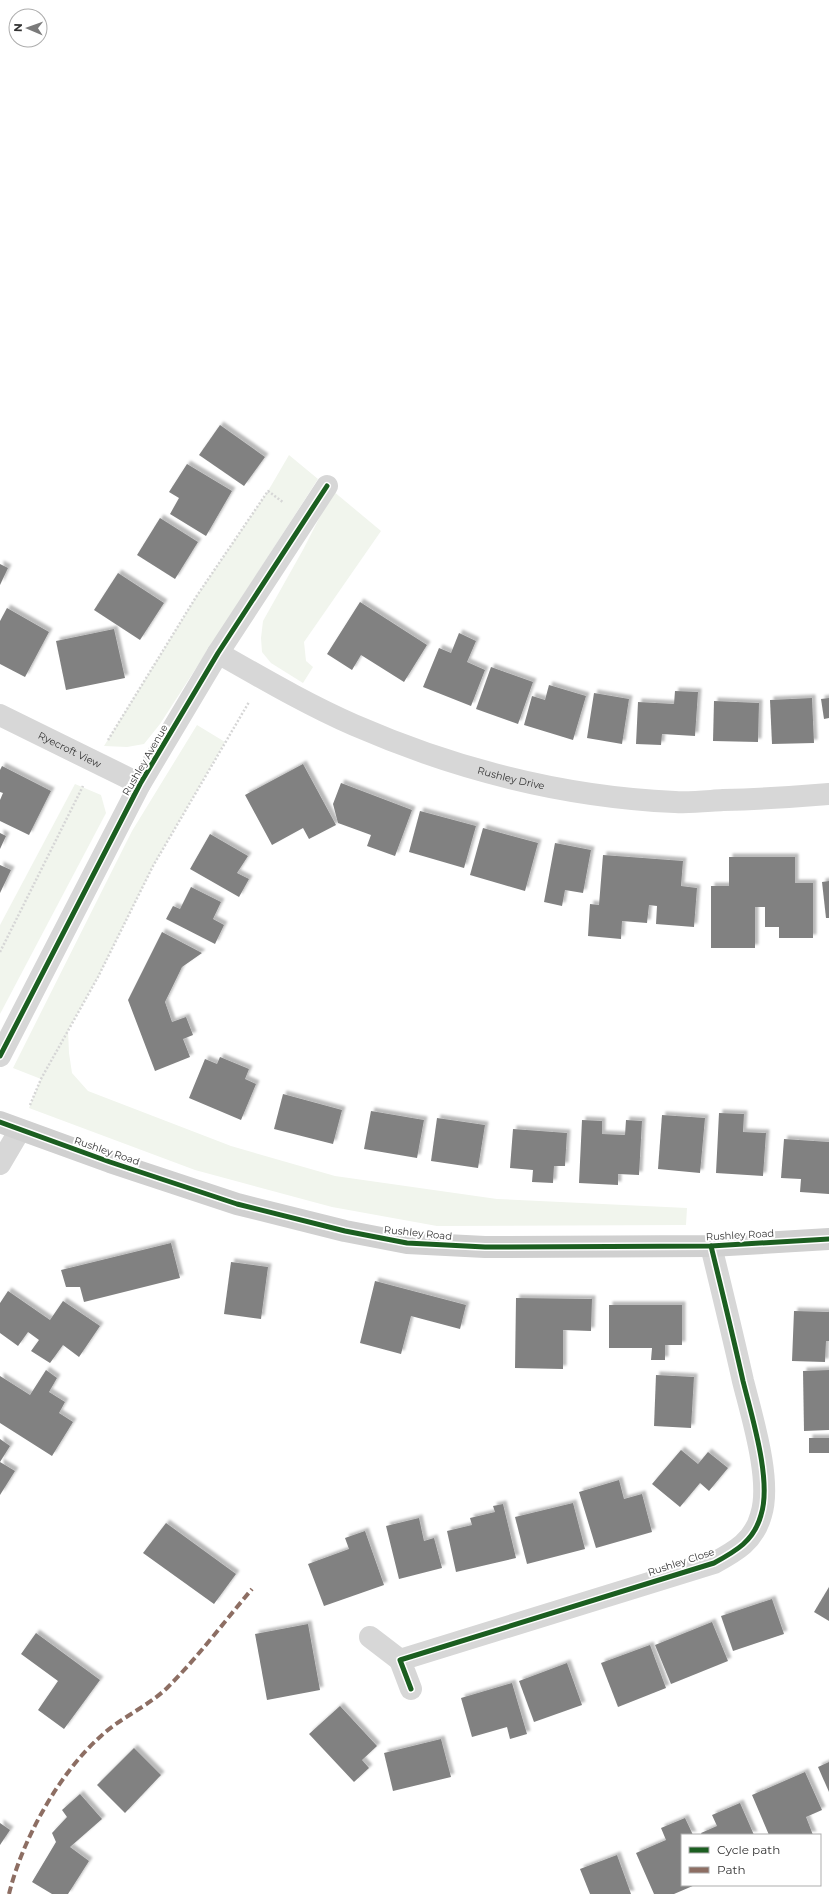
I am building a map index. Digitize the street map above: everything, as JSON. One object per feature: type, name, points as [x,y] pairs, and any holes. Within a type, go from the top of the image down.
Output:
[{"type":"street","name":"Rushley Avenue","points":[[0,1056],[140,784],[218,653],[327,486]]},
{"type":"street","name":"Rushley Drive","points":[[218,653],[353,725],[409,748],[485,772],[551,788],[615,797],[676,803],[829,794]]},
{"type":"street","name":"Ryecroft View","points":[[0,715],[140,784]]},
{"type":"street","name":"Rushley Road","points":[[0,1122],[110,1162],[237,1204],[345,1231],[407,1243],[485,1248],[711,1246],[829,1239]]},
{"type":"street","points":[[0,1164],[20,1130]]},
{"type":"street","name":"Rushley Close","points":[[400,1660],[714,1562],[737,1550],[752,1535],[761,1516],[766,1498],[759,1448],[711,1246]]},
{"type":"street","points":[[370,1637],[400,1660],[411,1689]]},
{"type":"path","points":[[0,952],[94,761],[196,597],[268,491],[305,519]]},
{"type":"path","points":[[20,1130],[41,1079],[98,976],[153,866],[263,678]]},
{"type":"shaded area","points":[[289,455],[318,479],[160,724],[144,744],[127,747],[104,746],[196,597],[268,491]]},
{"type":"shaded area","points":[[333,491],[381,531],[304,642],[306,661],[313,667],[303,683],[271,663],[262,652],[261,638],[263,621],[304,548]]},
{"type":"shaded area","points":[[197,725],[225,742],[153,866],[98,977],[68,1030],[72,1073],[88,1091],[231,1146],[335,1176],[497,1199],[687,1208],[686,1225],[437,1226],[332,1207],[195,1170],[29,1108],[41,1079],[13,1068],[132,831]]},
{"type":"shaded area","points":[[75,784],[101,795],[106,813],[0,1014],[0,925]]},
{"type":"building","points":[[220,425],[265,457],[244,486],[199,455]]},
{"type":"building","points":[[187,464],[232,491],[206,536],[170,514],[179,498],[169,492]]},
{"type":"building","points":[[160,518],[198,542],[175,579],[137,555]]},
{"type":"building","points":[[0,564],[8,568],[0,585]]},
{"type":"building","points":[[118,573],[164,603],[140,640],[94,610]]},
{"type":"building","points":[[360,602],[427,645],[404,682],[361,655],[352,670],[327,654]]},
{"type":"building","points":[[7,608],[49,632],[25,677],[0,664],[0,621]]},
{"type":"building","points":[[114,629],[125,678],[66,690],[56,641]]},
{"type":"building","points":[[459,633],[476,641],[467,662],[485,670],[471,706],[423,687],[439,648],[451,653]]},
{"type":"building","points":[[491,667],[533,682],[518,724],[476,709]]},
{"type":"building","points":[[549,685],[586,696],[573,740],[524,725],[532,696],[545,700]]},
{"type":"building","points":[[675,691],[698,692],[695,736],[662,734],[661,745],[636,744],[638,702],[674,704]]},
{"type":"building","points":[[594,693],[629,699],[622,744],[587,738]]},
{"type":"building","points":[[812,698],[814,743],[772,744],[770,700]]},
{"type":"building","points":[[829,698],[829,718],[824,719],[821,699]]},
{"type":"building","points":[[714,701],[759,703],[758,742],[713,741]]},
{"type":"building","points":[[303,764],[336,825],[309,839],[303,828],[272,845],[245,795]]},
{"type":"building","points":[[2,766],[51,791],[29,835],[0,821],[0,800],[3,793],[0,792],[0,770]]},
{"type":"building","points":[[341,783],[412,810],[395,856],[367,846],[371,835],[338,823],[333,804]]},
{"type":"building","points":[[420,811],[476,826],[464,868],[409,852]]},
{"type":"building","points":[[483,828],[538,843],[525,891],[470,875]]},
{"type":"building","points":[[0,833],[6,836],[0,849]]},
{"type":"building","points":[[210,834],[248,856],[237,873],[249,879],[239,897],[190,869]]},
{"type":"building","points":[[555,843],[591,850],[583,893],[565,890],[562,906],[544,902]]},
{"type":"building","points":[[603,855],[683,861],[681,886],[697,888],[694,927],[656,924],[657,906],[649,905],[647,923],[622,921],[621,939],[588,936],[590,904],[599,905]]},
{"type":"building","points":[[729,857],[795,857],[795,883],[813,883],[813,938],[779,938],[779,927],[765,927],[765,907],[755,907],[755,948],[711,948],[711,886],[729,886]]},
{"type":"building","points":[[0,865],[11,870],[0,893]]},
{"type":"building","points":[[829,881],[829,918],[826,918],[822,882]]},
{"type":"building","points":[[191,887],[221,902],[213,919],[224,925],[215,944],[166,919],[173,906],[180,909]]},
{"type":"building","points":[[162,932],[202,953],[182,967],[165,1002],[172,1022],[186,1017],[193,1035],[183,1039],[190,1057],[155,1071],[128,1000]]},
{"type":"building","points":[[220,1057],[249,1069],[245,1079],[256,1084],[241,1120],[189,1098],[205,1059],[217,1064]]},
{"type":"building","points":[[283,1094],[342,1110],[333,1144],[274,1129]]},
{"type":"building","points":[[371,1111],[424,1120],[417,1158],[364,1149]]},
{"type":"building","points":[[719,1113],[744,1114],[743,1132],[766,1133],[763,1176],[716,1173]]},
{"type":"building","points":[[662,1115],[705,1118],[700,1173],[658,1169]]},
{"type":"building","points":[[437,1118],[485,1125],[478,1168],[431,1161]]},
{"type":"building","points":[[582,1120],[602,1121],[602,1134],[625,1135],[626,1120],[642,1121],[639,1175],[618,1174],[618,1185],[579,1183]]},
{"type":"building","points":[[513,1129],[567,1133],[565,1166],[554,1166],[553,1183],[532,1182],[533,1170],[510,1168]]},
{"type":"building","points":[[784,1139],[829,1142],[829,1194],[800,1192],[801,1179],[781,1178]]},
{"type":"building","points":[[171,1243],[180,1278],[84,1302],[80,1287],[66,1287],[61,1270]]},
{"type":"building","points":[[231,1262],[268,1267],[261,1319],[224,1314]]},
{"type":"building","points":[[375,1281],[466,1305],[460,1329],[411,1316],[401,1354],[360,1343]]},
{"type":"building","points":[[8,1291],[50,1320],[63,1301],[100,1326],[79,1357],[63,1345],[50,1363],[31,1351],[39,1340],[28,1332],[18,1346],[0,1333],[0,1303]]},
{"type":"building","points":[[516,1298],[592,1299],[591,1331],[563,1330],[563,1369],[515,1368]]},
{"type":"building","points":[[609,1305],[682,1305],[682,1345],[665,1345],[665,1360],[651,1360],[652,1348],[609,1348]]},
{"type":"building","points":[[794,1311],[829,1312],[829,1341],[826,1341],[825,1362],[792,1361]]},
{"type":"building","points":[[46,1370],[57,1378],[49,1392],[65,1402],[59,1413],[73,1422],[52,1456],[0,1423],[0,1376],[30,1395]]},
{"type":"building","points":[[829,1370],[829,1430],[804,1431],[803,1371]]},
{"type":"building","points":[[656,1375],[694,1377],[691,1428],[654,1426]]},
{"type":"building","points":[[809,1438],[829,1438],[829,1453],[809,1453]]},
{"type":"building","points":[[0,1439],[10,1446],[0,1462]]},
{"type":"building","points":[[681,1450],[698,1464],[708,1452],[728,1468],[709,1491],[700,1483],[680,1507],[652,1484]]},
{"type":"building","points":[[0,1462],[15,1471],[0,1495]]},
{"type":"building","points":[[619,1480],[624,1499],[642,1494],[652,1532],[596,1548],[579,1492]]},
{"type":"building","points":[[573,1503],[585,1549],[527,1564],[515,1517]]},
{"type":"building","points":[[503,1504],[516,1558],[456,1572],[447,1531],[472,1525],[470,1518],[495,1512],[493,1506]]},
{"type":"building","points":[[419,1518],[424,1541],[434,1538],[442,1568],[399,1579],[386,1526]]},
{"type":"building","points":[[166,1523],[236,1574],[214,1604],[143,1553]]},
{"type":"building","points":[[365,1531],[384,1585],[324,1606],[308,1564],[349,1549],[345,1538]]},
{"type":"building","points":[[829,1587],[829,1621],[814,1612]]},
{"type":"building","points":[[772,1599],[784,1634],[733,1651],[721,1616]]},
{"type":"building","points":[[712,1622],[728,1661],[671,1684],[655,1645]]},
{"type":"building","points":[[308,1624],[320,1690],[267,1700],[255,1634]]},
{"type":"building","points":[[36,1633],[100,1680],[64,1729],[38,1710],[58,1681],[21,1654]]},
{"type":"building","points":[[650,1645],[666,1688],[618,1707],[601,1663]]},
{"type":"building","points":[[567,1663],[582,1705],[534,1722],[519,1681]]},
{"type":"building","points":[[512,1683],[527,1734],[510,1739],[507,1727],[472,1737],[461,1698]]},
{"type":"building","points":[[340,1706],[377,1746],[362,1760],[369,1768],[354,1782],[309,1734]]},
{"type":"building","points":[[441,1739],[451,1777],[393,1791],[384,1753]]},
{"type":"building","points":[[134,1748],[161,1775],[125,1813],[97,1785]]},
{"type":"building","points":[[829,1762],[829,1792],[818,1767]]},
{"type":"building","points":[[805,1772],[822,1810],[806,1817],[813,1834],[769,1834],[752,1795]]},
{"type":"building","points":[[80,1794],[102,1819],[70,1847],[89,1861],[68,1894],[52,1894],[32,1882],[56,1842],[52,1833],[67,1817],[62,1810]]},
{"type":"building","points":[[740,1803],[754,1834],[702,1834],[717,1826],[712,1815]]},
{"type":"building","points":[[685,1818],[693,1834],[681,1834],[681,1886],[693,1886],[674,1894],[654,1894],[636,1853],[666,1840],[661,1828]]},
{"type":"building","points":[[0,1823],[10,1830],[0,1845]]},
{"type":"building","points":[[617,1855],[631,1894],[590,1894],[580,1869]]},
{"type":"marked path","points":[[9,1894],[15,1873],[33,1830],[57,1788],[71,1769],[86,1751],[108,1730],[151,1701],[167,1688],[200,1652],[252,1589]]},
{"type":"cycle path","points":[[0,1056],[140,784],[218,653],[327,486]]},
{"type":"cycle path","points":[[0,1122],[110,1162],[237,1204],[345,1231],[407,1243],[485,1247],[711,1246],[829,1239]]},
{"type":"cycle path","points":[[411,1689],[400,1660],[714,1563],[737,1549],[754,1532],[761,1515],[764,1501],[763,1467],[756,1430],[711,1246]]}]
